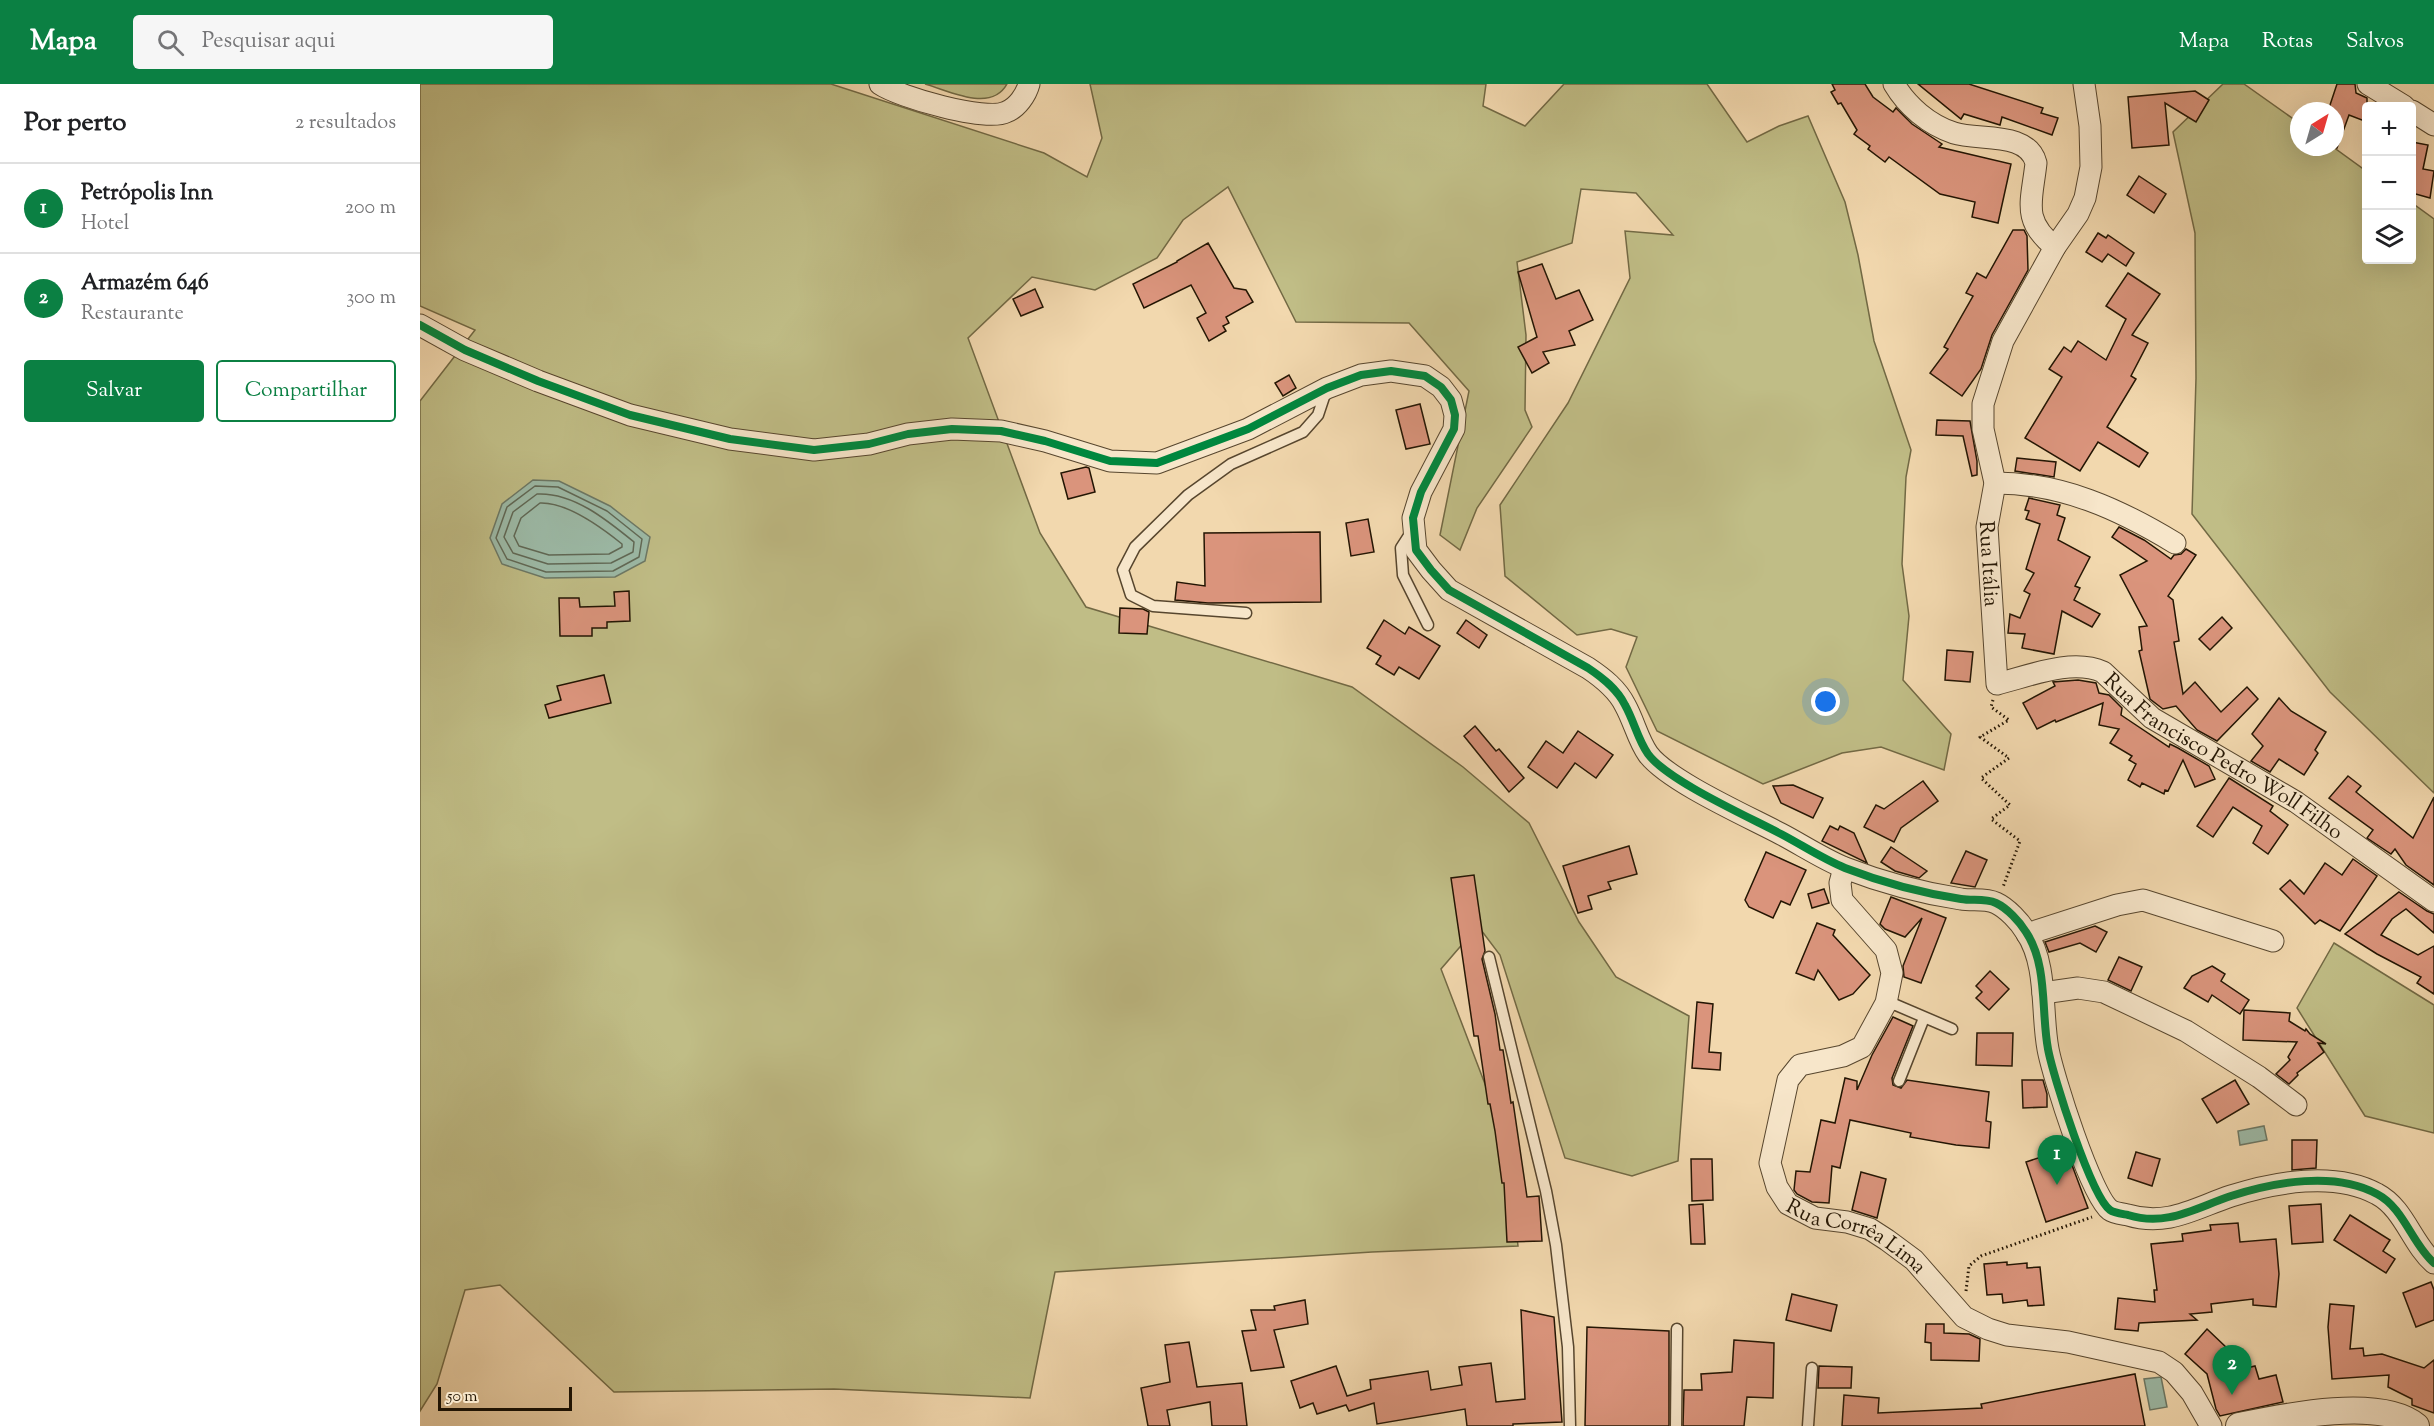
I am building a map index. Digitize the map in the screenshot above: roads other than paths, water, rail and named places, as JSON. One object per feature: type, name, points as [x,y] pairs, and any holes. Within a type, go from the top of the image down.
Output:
[{"type":"street","points":[[880,84],[916,99],[990,115],[1006,112],[1020,102],[1029,84]]},
{"type":"street","points":[[1894,84],[1913,109],[1952,133],[1975,138],[2012,141],[2026,147],[2033,154],[2036,163],[2032,221],[2040,235],[2055,247]]},
{"type":"street","name":"Rua Itália","points":[[1997,684],[1988,527],[1995,483],[1983,429],[1983,404],[2003,342],[2055,247],[2082,205],[2091,167],[2090,126],[2084,84]]},
{"type":"street","points":[[2368,84],[2397,102]]},
{"type":"street","points":[[2416,114],[2434,125]]},
{"type":"street","points":[[420,325],[465,350],[527,377],[630,416],[730,439],[814,450],[869,444],[908,434],[952,429],[1001,431],[1045,441],[1110,461],[1157,463],[1248,429],[1327,388],[1361,375],[1391,371],[1425,376],[1441,387],[1451,400],[1455,415],[1454,429],[1421,492],[1413,518],[1416,550],[1431,570],[1449,590],[1588,668],[1605,680],[1625,704],[1648,754],[1662,768],[1718,801],[1844,867],[1935,893],[1997,904],[2013,917],[2027,933],[2038,962],[2048,1050],[2071,1125],[2083,1161],[2096,1189],[2110,1210],[2134,1217],[2163,1220],[2192,1212],[2231,1196],[2269,1186],[2319,1181],[2352,1184],[2379,1195],[2389,1204],[2422,1252],[2434,1263]]},
{"type":"street","points":[[1995,483],[2041,486],[2102,503],[2137,520],[2175,543]]},
{"type":"street","name":"Rua Francisco Pedro Woll Filho","points":[[1997,684],[2049,671],[2081,667],[2094,668],[2103,672],[2152,718],[2296,802],[2434,901]]},
{"type":"street","name":"Rua Corrêa Lima","points":[[1844,867],[1840,883],[1842,900],[1886,950],[1892,973],[1886,1003],[1862,1047],[1843,1056],[1800,1065],[1788,1080],[1770,1163],[1777,1187],[1788,1204],[1815,1218],[1847,1222],[1870,1229],[1914,1260],[1964,1317],[1988,1329],[2007,1335],[2068,1342],[2159,1362],[2174,1372],[2192,1393],[2211,1426]]},
{"type":"street","points":[[2027,933],[2118,905],[2143,900],[2273,941]]},
{"type":"street","points":[[2043,993],[2078,988],[2104,992],[2186,1031],[2259,1077],[2296,1105]]},
{"type":"street","points":[[2239,1426],[2312,1413],[2349,1411],[2382,1413],[2418,1424]]},
{"type":"lane","points":[[1246,613],[1153,606],[1131,595],[1123,570],[1135,547],[1188,495],[1231,464],[1303,432],[1318,415],[1327,388]]},
{"type":"lane","points":[[1414,528],[1401,548],[1403,575],[1428,625]]},
{"type":"lane","points":[[1489,957],[1552,1224],[1568,1347],[1570,1426]]},
{"type":"lane","points":[[1886,1003],[1896,1005],[1952,1029]]},
{"type":"lane","points":[[1899,1081],[1924,1017]]},
{"type":"lane","points":[[1676,1426],[1677,1329]]},
{"type":"lane","points":[[1808,1426],[1812,1368]]},
{"type":"water","points":[[533,480],[559,481],[610,506],[650,537],[645,561],[615,577],[545,578],[502,564],[490,538],[502,504]]},
{"type":"water","points":[[2264,1126],[2267,1140],[2240,1145],[2238,1131]]},
{"type":"water","points":[[2161,1377],[2167,1407],[2150,1410],[2144,1379]]},
{"type":"place","name":"Petrópolis Inn","points":[[2057,1185]]},
{"type":"place","name":"Armazém 646","points":[[2232,1395]]}]
